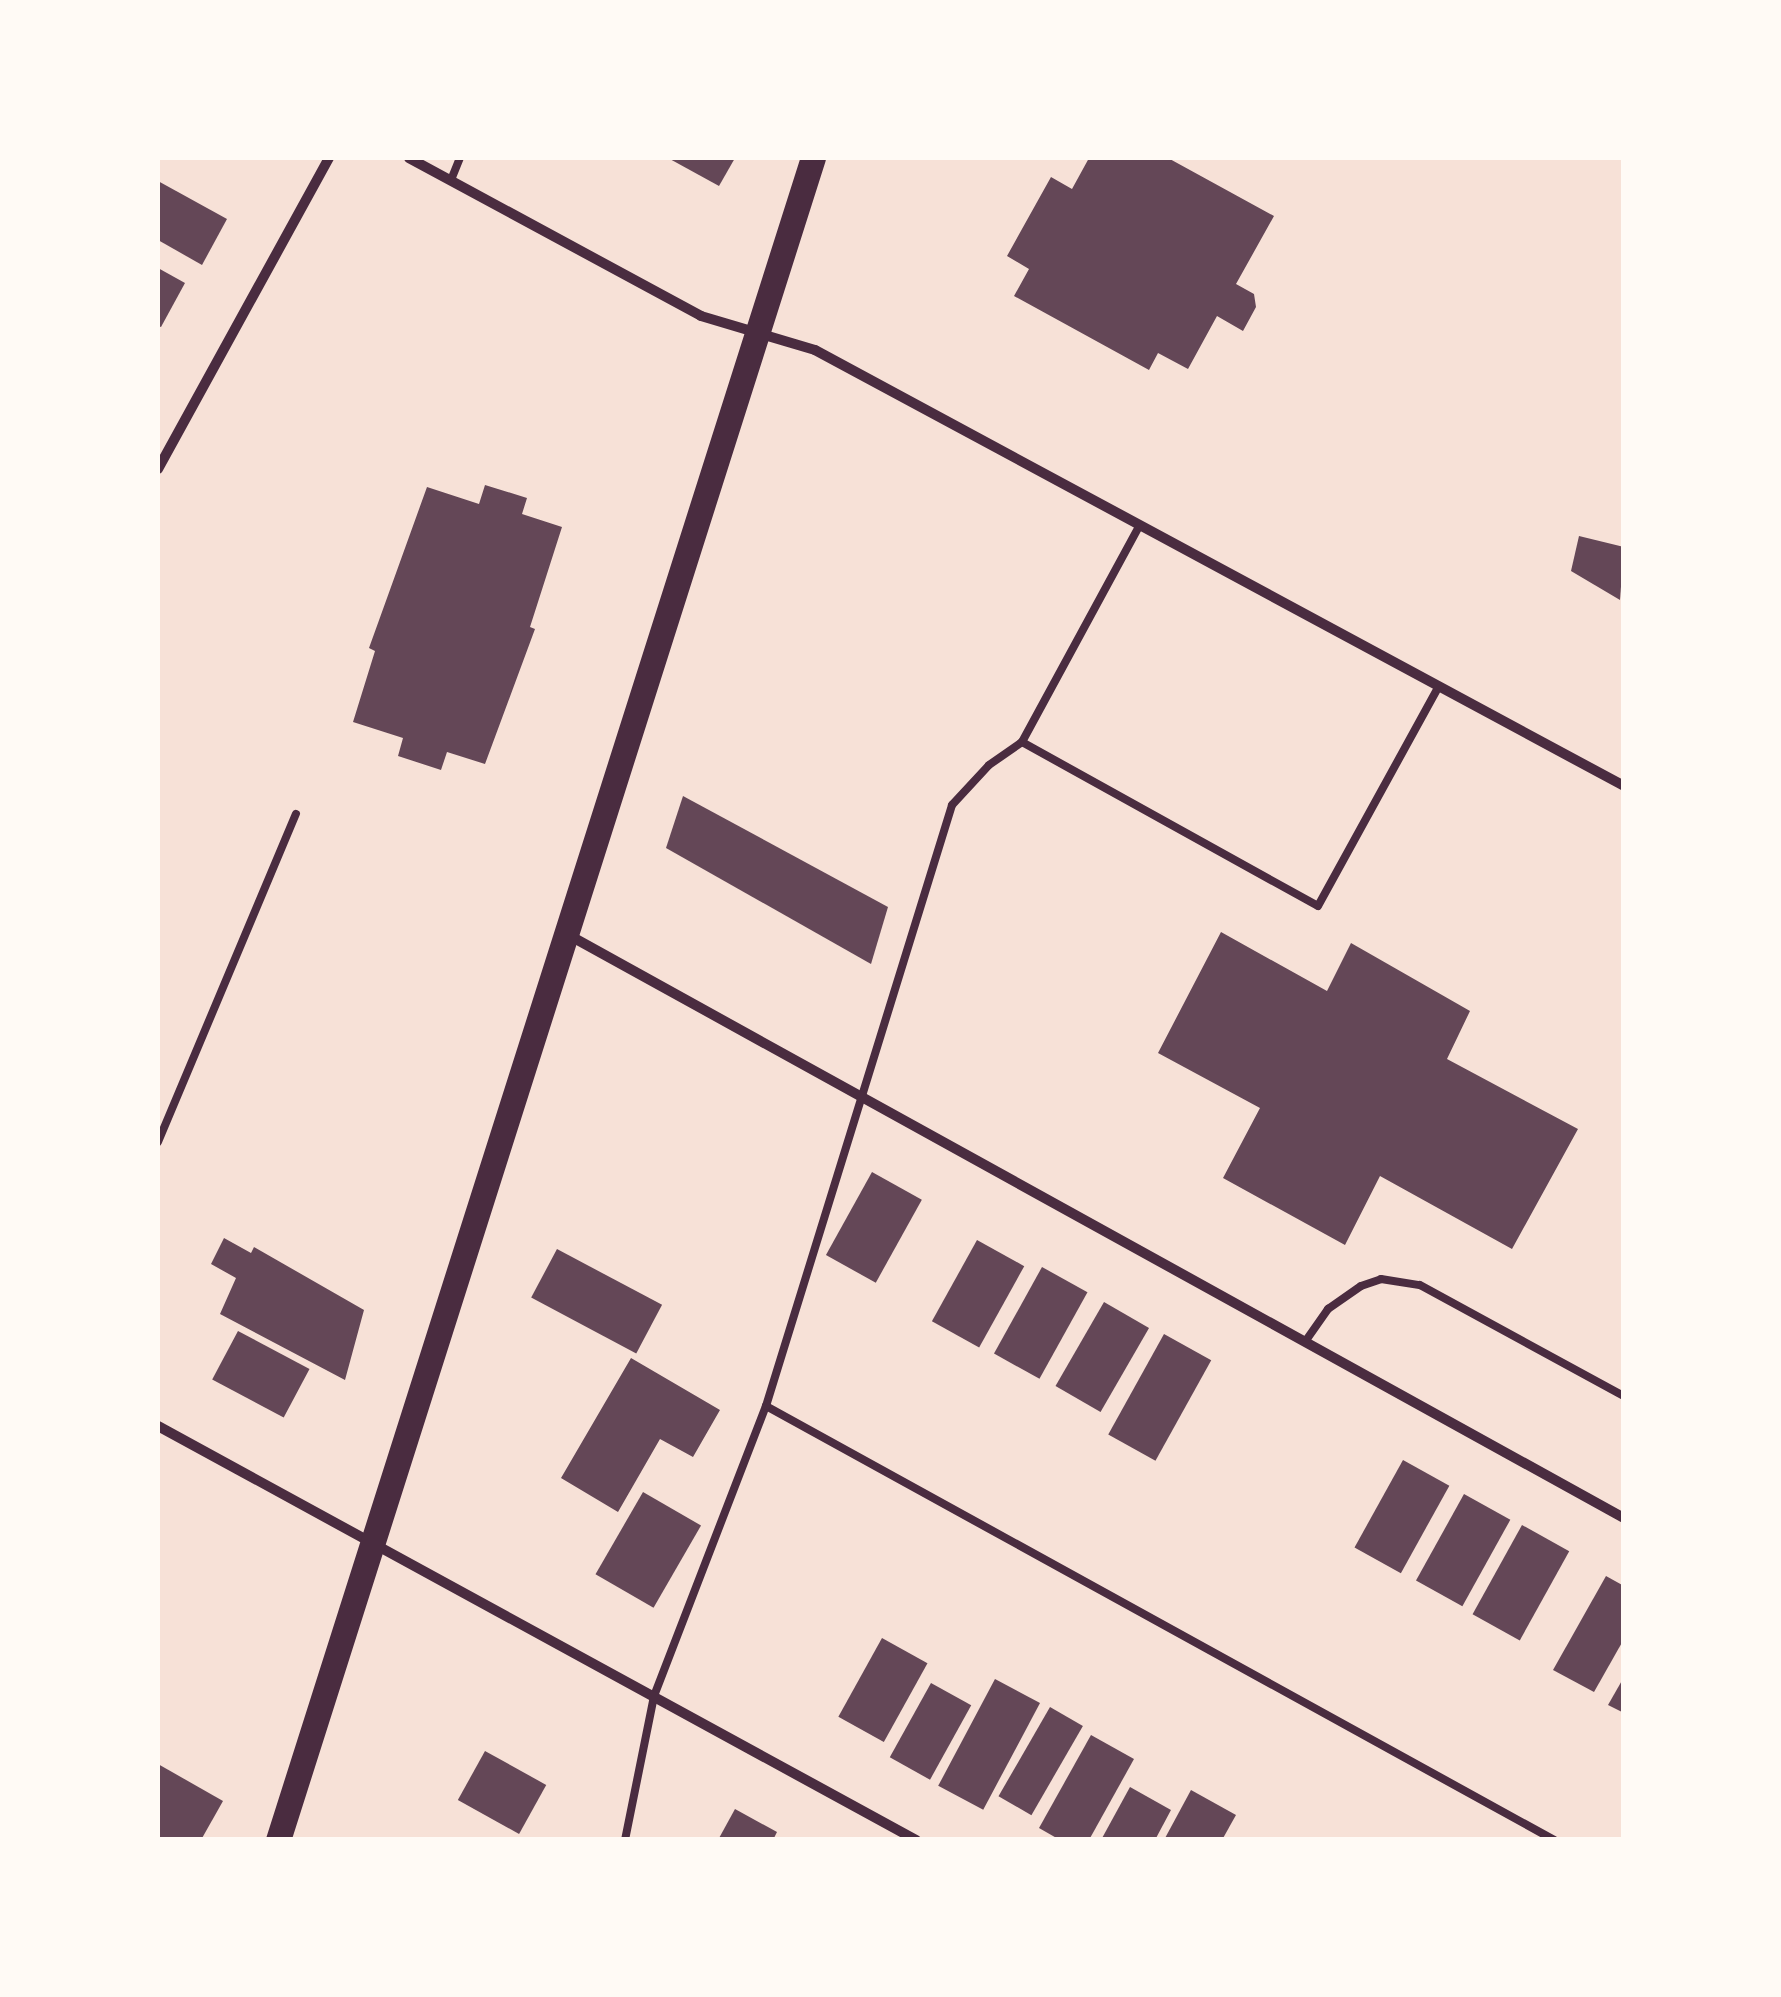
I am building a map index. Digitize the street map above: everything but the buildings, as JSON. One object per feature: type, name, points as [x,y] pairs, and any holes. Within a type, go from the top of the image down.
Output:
[{"type":"main road","points":[[278,1840],[814,158]]},
{"type":"street","points":[[158,469],[329,158]]},
{"type":"street","points":[[409,158],[701,316],[816,350],[1029,461],[1621,785]]},
{"type":"street","points":[[564,933],[1307,1339],[1624,1518]]},
{"type":"street","points":[[158,1426],[916,1840]]},
{"type":"lane","points":[[452,180],[460,158]]},
{"type":"lane","points":[[625,1840],[654,1696],[766,1406],[952,805],[989,765],[1022,742],[1140,524]]},
{"type":"lane","points":[[1022,742],[1318,906],[1439,686]]},
{"type":"lane","points":[[158,1142],[296,814]]},
{"type":"lane","points":[[1307,1339],[1328,1309],[1361,1286],[1381,1279],[1420,1285],[1624,1396]]},
{"type":"lane","points":[[766,1406],[1554,1840]]}]
